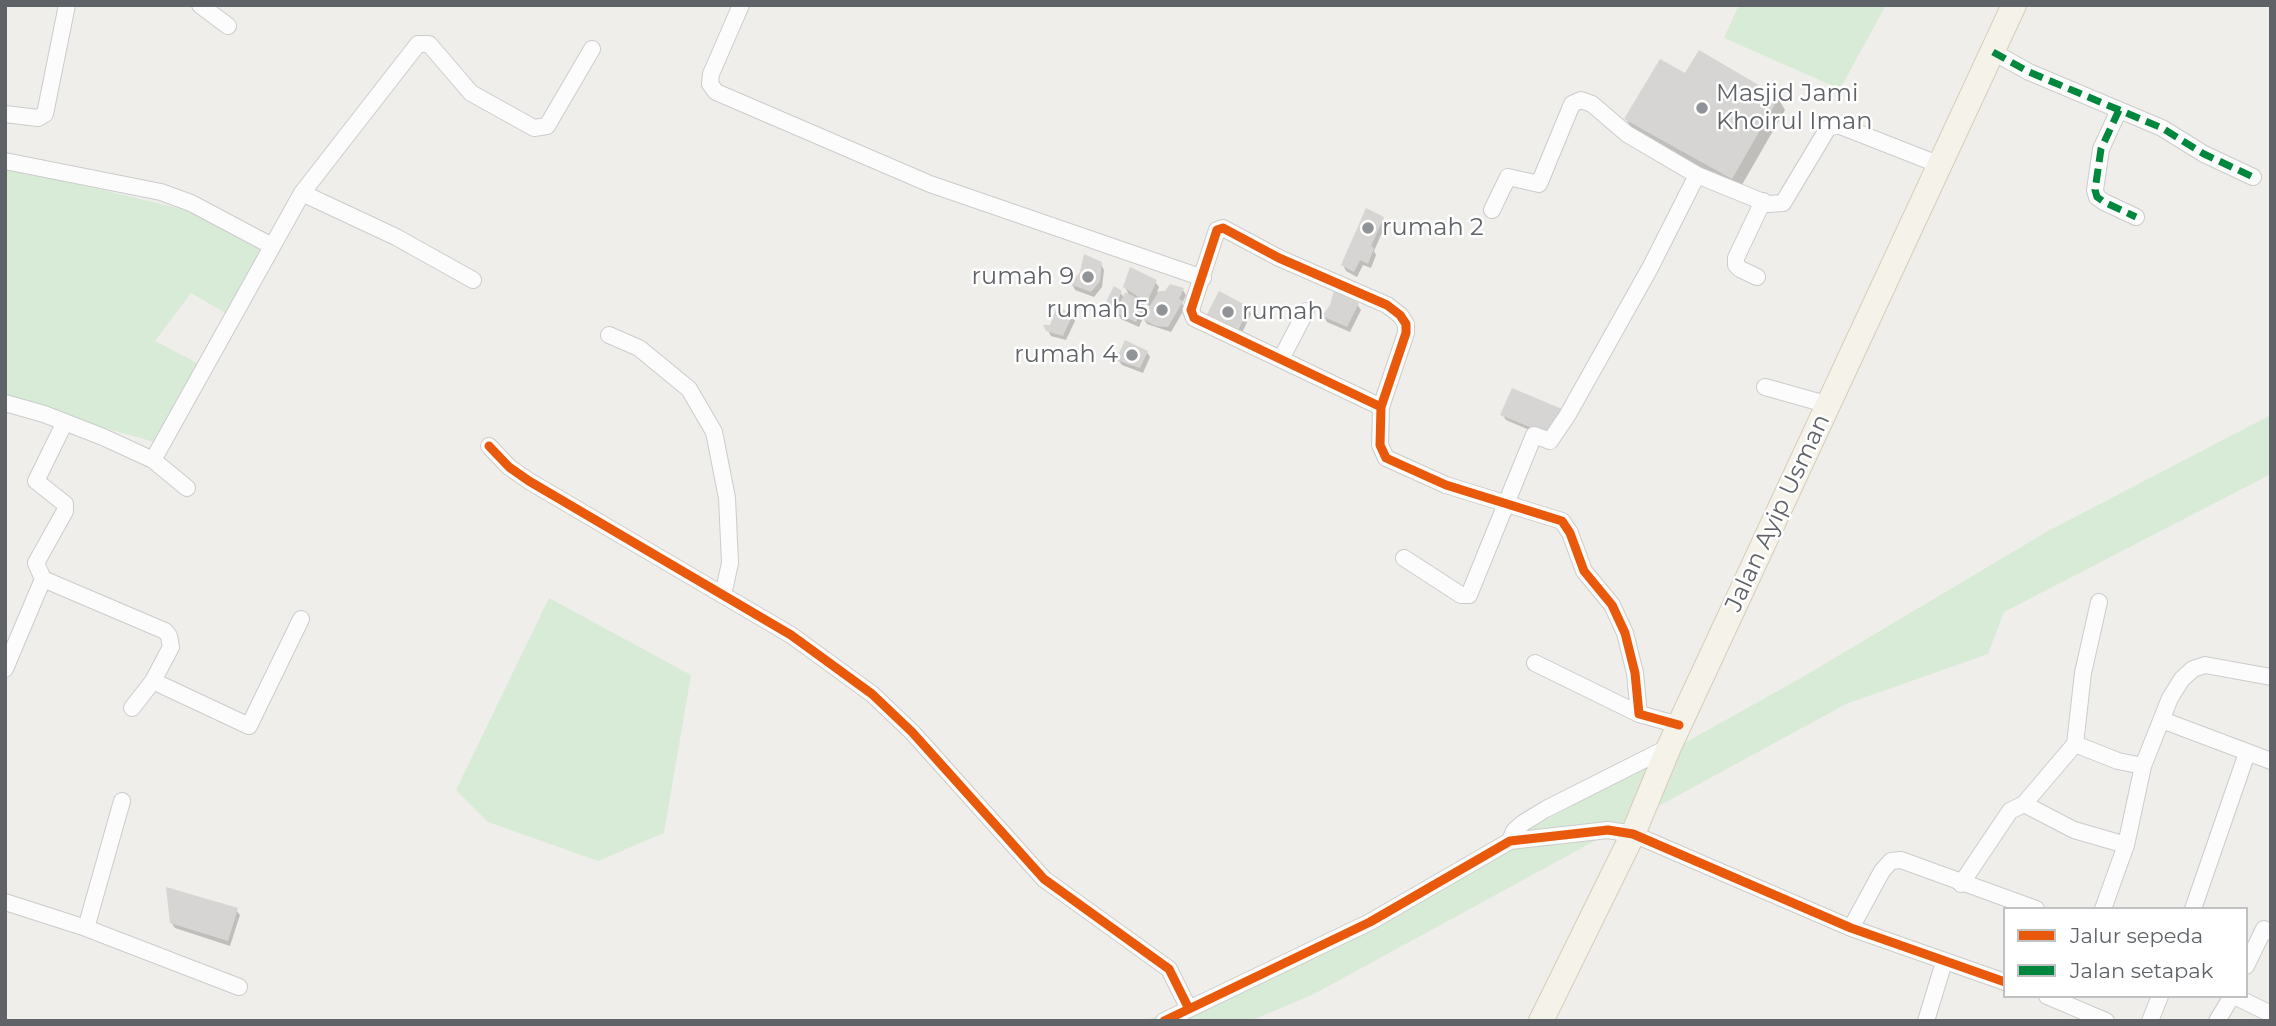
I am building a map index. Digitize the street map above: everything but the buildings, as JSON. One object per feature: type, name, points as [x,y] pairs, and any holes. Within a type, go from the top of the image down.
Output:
[{"type":"main road","name":"Jalan Ayip Usman","points":[[1541,1021],[1633,834],[1674,736],[2014,5]]},
{"type":"street","points":[[5,114],[38,118],[45,114],[67,5]]},
{"type":"street","points":[[200,5],[228,26]]},
{"type":"street","points":[[741,5],[711,74],[710,84],[716,92],[930,184],[1203,278]]},
{"type":"street","points":[[153,460],[302,193],[418,44],[429,44],[471,93],[534,128],[547,126],[592,49]]},
{"type":"street","points":[[1993,52],[2029,72],[2162,128],[2204,154],[2253,177]]},
{"type":"street","points":[[1492,209],[1508,177],[1539,184],[1572,104],[1581,100],[1592,104],[1627,134],[1697,175],[1763,201],[1783,203],[1828,128],[1838,125],[1940,164]]},
{"type":"street","points":[[2119,110],[2101,149],[2095,190],[2097,197],[2104,202],[2136,217]]},
{"type":"street","points":[[5,161],[161,192],[191,203],[272,246]]},
{"type":"street","points":[[1404,558],[1461,595],[1469,595],[1534,435],[1550,441],[1598,363],[1697,175]]},
{"type":"street","points":[[302,193],[396,237],[472,280]]},
{"type":"street","points":[[1757,277],[1740,269],[1736,265],[1736,258],[1763,201]]},
{"type":"street","points":[[1381,407],[1194,318],[1191,310],[1217,230],[1223,228],[1279,258],[1387,304],[1400,315],[1406,324],[1406,333],[1381,407],[1380,444],[1386,458],[1446,485],[1562,521],[1570,533],[1584,571],[1612,605],[1625,633],[1635,673],[1639,714]]},
{"type":"street","points":[[1281,359],[1307,311]]},
{"type":"street","points":[[609,335],[639,348],[689,389],[714,432],[728,511],[730,563],[723,595]]},
{"type":"street","points":[[1766,387],[1829,405]]},
{"type":"street","points":[[5,403],[65,422],[153,460],[187,488]]},
{"type":"street","points":[[65,422],[36,481],[66,507],[35,566],[43,579],[165,631],[171,647],[153,681],[132,708]]},
{"type":"street","points":[[489,446],[509,467],[529,481],[791,635],[892,711],[1044,879],[1169,969],[1189,1009]]},
{"type":"street","points":[[5,669],[43,579]]},
{"type":"street","points":[[1961,884],[2010,811],[2024,804],[2075,744],[2083,673],[2099,602]]},
{"type":"street","points":[[153,681],[249,726],[301,619]]},
{"type":"street","points":[[1510,841],[1514,831],[1546,808],[1674,736],[1639,714],[1535,663]]},
{"type":"street","points":[[2104,907],[2126,845],[2143,766],[2182,679],[2199,666],[2271,677]]},
{"type":"street","points":[[2162,720],[2271,761]]},
{"type":"street","points":[[2075,744],[2118,761],[2143,766]]},
{"type":"street","points":[[2194,907],[2247,752]]},
{"type":"street","points":[[86,928],[122,801]]},
{"type":"street","points":[[2024,804],[2074,830],[2126,845]]},
{"type":"street","points":[[1164,1021],[1370,922],[1510,841],[1608,830],[1633,834],[1851,928],[2003,981]]},
{"type":"street","points":[[1851,928],[1882,871],[1891,862],[1901,860],[2030,907]]},
{"type":"street","points":[[5,902],[86,928],[239,987]]},
{"type":"street","points":[[2248,963],[2267,931],[2271,914]]},
{"type":"street","points":[[1926,1021],[1944,962]]},
{"type":"street","points":[[2150,1021],[2159,998]]},
{"type":"street","points":[[2217,1021],[2232,998]]},
{"type":"street","points":[[2237,998],[2271,1014]]},
{"type":"street","points":[[2064,999],[2106,1021]]},
{"type":"green space","points":[[1739,5],[1886,5],[1840,89],[1724,38]]},
{"type":"green space","points":[[5,167],[212,216],[277,250],[229,315],[191,293],[155,341],[203,366],[158,443],[5,400]]},
{"type":"green space","points":[[2271,415],[2271,474],[2004,612],[1988,654],[1846,704],[1312,995],[1250,1021],[1144,1021],[1283,967],[1801,678],[2048,531]]},
{"type":"green space","points":[[549,598],[691,675],[664,833],[598,861],[488,822],[456,790]]},
{"type":"marked path","points":[[1993,52],[2029,72],[2162,128],[2204,154],[2253,177]]},
{"type":"marked path","points":[[2119,110],[2101,149],[2095,190],[2097,197],[2104,202],[2136,217]]},
{"type":"cycle path","points":[[1381,407],[1194,318],[1191,310],[1217,230],[1223,228],[1279,258],[1387,305],[1400,315],[1406,324],[1406,333],[1381,407],[1380,445],[1386,458],[1446,485],[1562,521],[1570,533],[1584,571],[1612,605],[1625,633],[1635,673],[1639,714],[1679,725]]},
{"type":"cycle path","points":[[489,446],[509,467],[529,481],[791,635],[872,694],[912,732],[1044,879],[1169,969],[1189,1009]]},
{"type":"cycle path","points":[[1164,1021],[1370,922],[1510,841],[1608,830],[1633,834],[1851,928],[2003,981]]},
{"type":"place","name":"Masjid Jami Khoirul Iman","points":[[1702,108]]},
{"type":"place","name":"rumah 2","points":[[1368,228]]},
{"type":"place","name":"rumah 9","points":[[1088,277]]},
{"type":"place","name":"rumah 5","points":[[1162,310]]},
{"type":"place","name":"rumah","points":[[1228,312]]},
{"type":"place","name":"rumah 4","points":[[1132,355]]}]
